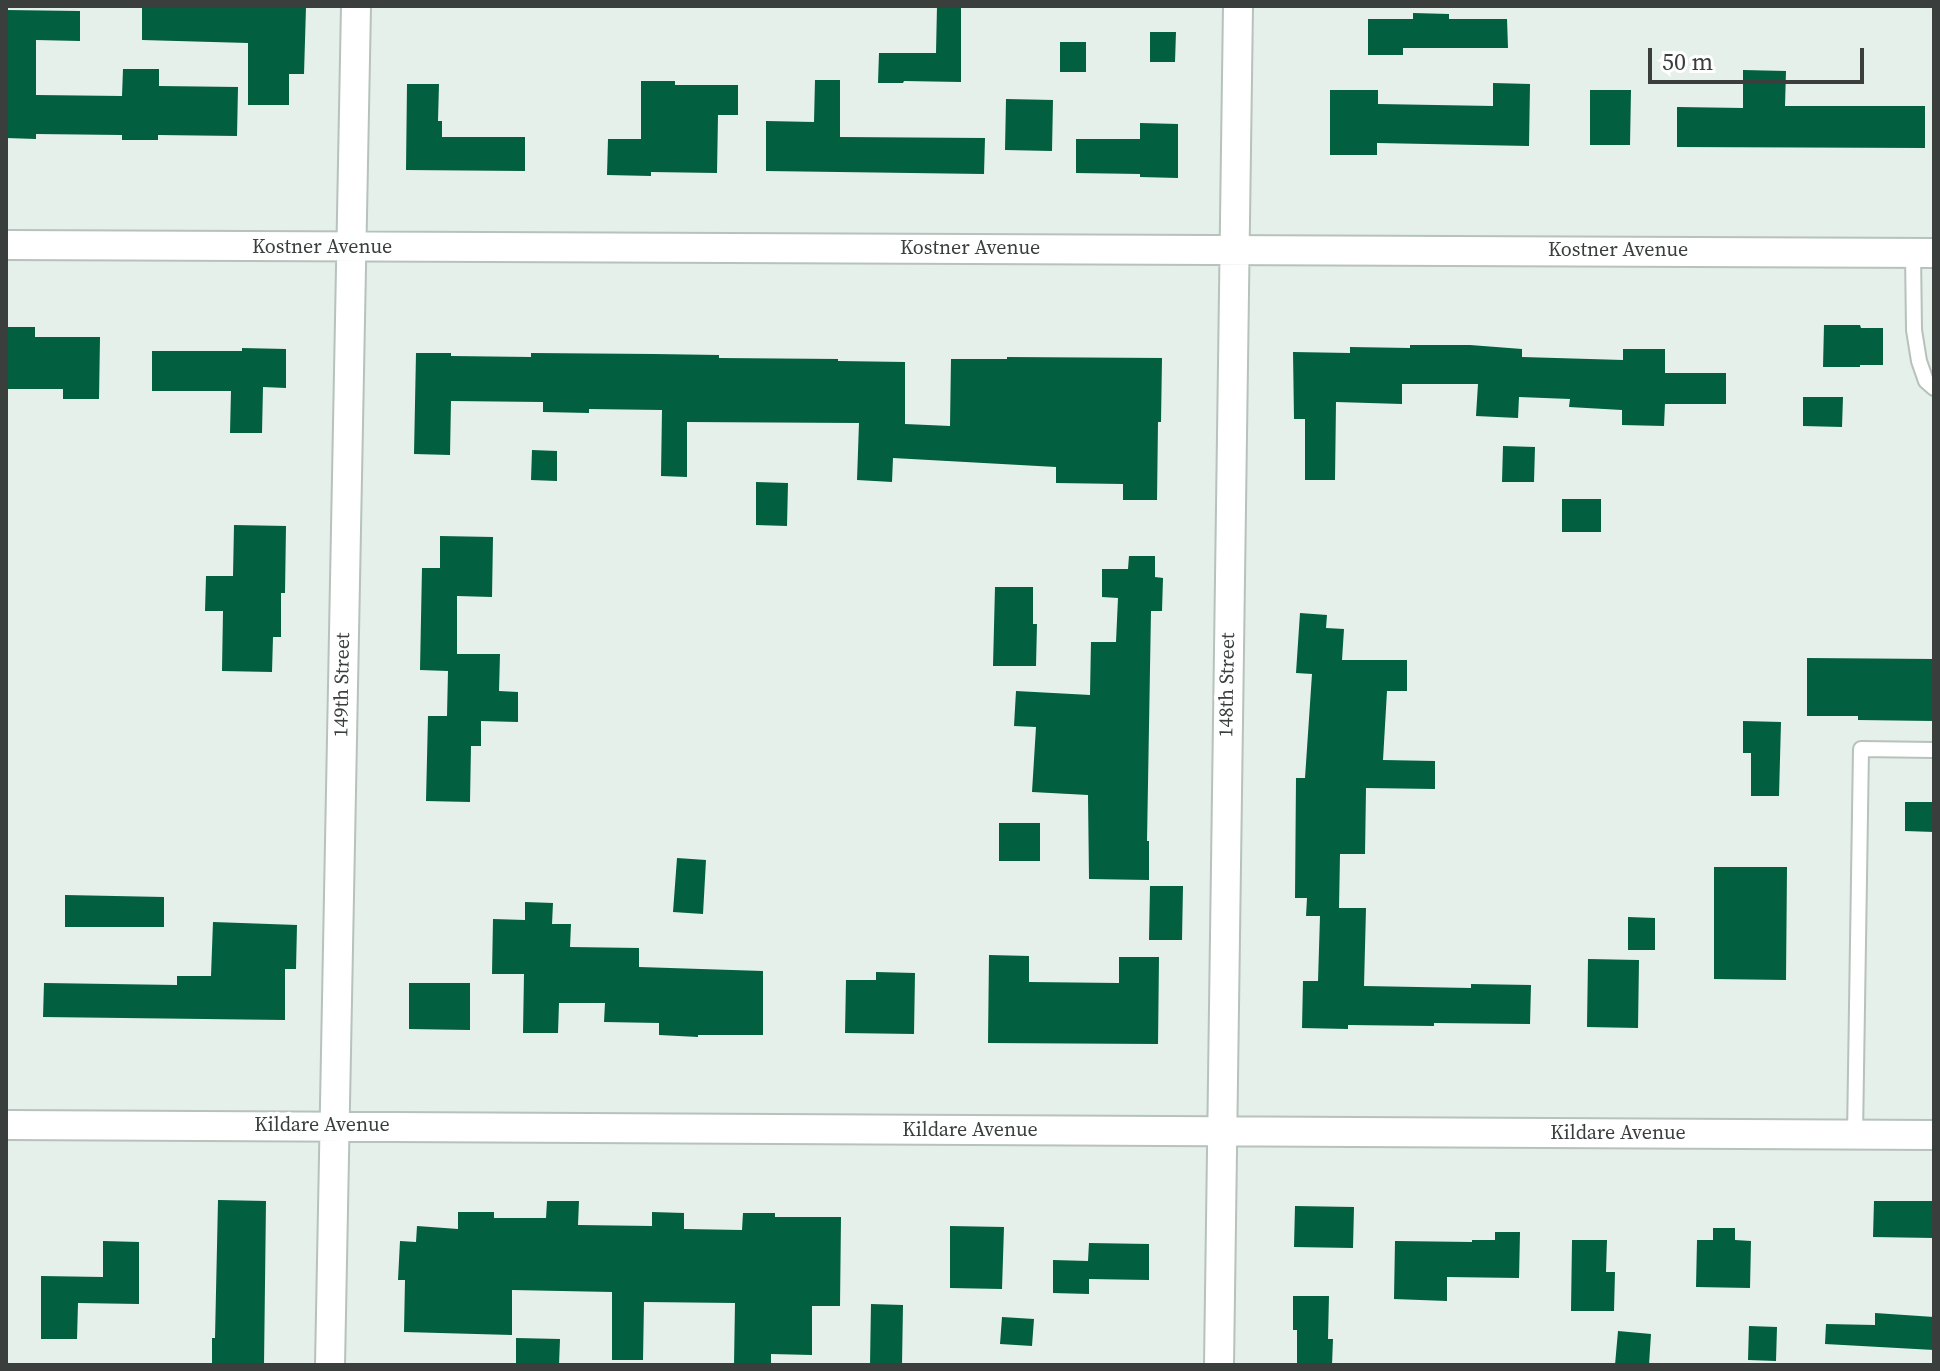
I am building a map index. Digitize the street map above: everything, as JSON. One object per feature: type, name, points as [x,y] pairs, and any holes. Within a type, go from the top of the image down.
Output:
[{"type":"street","name":"149th Street","points":[[330,1365],[356,6]]},
{"type":"street","name":"148th Street","points":[[1219,1365],[1238,6]]},
{"type":"street","name":"Kostner Avenue","points":[[6,245],[1924,253]]},
{"type":"street","name":"Kildare Avenue","points":[[6,1125],[1934,1135]]},
{"type":"lane","points":[[1924,253],[1914,330],[1919,361],[1930,384]]},
{"type":"lane","points":[[1855,1135],[1861,749],[1934,750]]},
{"type":"building","points":[[142,6],[306,7],[304,74],[289,74],[289,105],[248,105],[248,43],[142,40]]},
{"type":"building","points":[[937,6],[961,6],[961,82],[878,83],[879,53],[936,53]]},
{"type":"building","points":[[6,10],[80,11],[80,41],[36,40],[36,95],[122,96],[123,69],[159,69],[159,86],[238,87],[237,136],[158,135],[158,140],[122,140],[122,135],[36,134],[36,139],[6,138]]},
{"type":"building","points":[[1413,13],[1449,14],[1449,19],[1507,19],[1508,48],[1403,48],[1403,55],[1368,55],[1368,19],[1413,19]]},
{"type":"building","points":[[1150,32],[1176,32],[1175,62],[1150,62]]},
{"type":"building","points":[[1060,42],[1086,42],[1086,72],[1060,72]]},
{"type":"building","points":[[1743,70],[1786,71],[1785,106],[1925,106],[1925,148],[1677,147],[1677,107],[1743,108]]},
{"type":"building","points":[[815,80],[840,80],[840,137],[985,138],[984,174],[766,171],[766,121],[814,122]]},
{"type":"building","points":[[641,81],[675,81],[675,85],[738,85],[738,115],[718,115],[717,173],[607,175],[608,139],[641,139]]},
{"type":"building","points":[[1493,83],[1530,84],[1529,146],[1377,143],[1377,155],[1330,155],[1330,90],[1378,90],[1378,104],[1493,106]]},
{"type":"building","points":[[407,84],[439,84],[438,121],[442,121],[442,137],[525,137],[525,171],[406,170]]},
{"type":"building","points":[[1590,90],[1631,90],[1630,145],[1590,145]]},
{"type":"building","points":[[1006,99],[1053,100],[1052,151],[1005,150]]},
{"type":"building","points":[[1140,123],[1178,124],[1178,178],[1076,173],[1076,139],[1140,139]]},
{"type":"building","points":[[1824,325],[1883,328],[1883,365],[1823,367]]},
{"type":"building","points":[[6,327],[35,327],[35,337],[100,337],[99,399],[63,399],[63,389],[6,389]]},
{"type":"building","points":[[1410,345],[1470,345],[1522,349],[1522,357],[1623,360],[1623,349],[1665,349],[1665,373],[1726,373],[1726,404],[1665,404],[1664,426],[1622,425],[1622,410],[1569,407],[1570,399],[1519,397],[1518,418],[1476,416],[1478,384],[1402,384],[1402,404],[1336,402],[1335,480],[1305,480],[1305,419],[1294,419],[1293,352],[1350,353],[1350,347],[1410,348]]},
{"type":"building","points":[[242,348],[286,349],[286,388],[263,387],[262,433],[230,433],[231,391],[152,391],[152,351],[242,351]]},
{"type":"building","points":[[416,353],[531,357],[531,353],[719,355],[719,358],[905,362],[905,424],[950,426],[951,359],[1162,358],[1157,500],[1123,500],[1123,484],[1056,483],[1056,467],[893,458],[892,482],[857,480],[859,423],[687,422],[687,477],[661,476],[662,410],[543,412],[543,402],[451,401],[450,455],[414,454]]},
{"type":"building","points":[[1803,397],[1843,397],[1842,427],[1803,426]]},
{"type":"building","points":[[1503,446],[1535,447],[1534,482],[1502,482]]},
{"type":"building","points":[[532,450],[557,451],[557,481],[531,480]]},
{"type":"building","points":[[756,482],[788,483],[787,526],[756,525]]},
{"type":"building","points":[[1562,499],[1601,499],[1601,532],[1562,532]]},
{"type":"building","points":[[234,525],[286,526],[281,637],[273,637],[272,672],[222,671],[223,611],[205,611],[206,576],[233,576]]},
{"type":"building","points":[[440,536],[493,537],[492,597],[457,596],[457,654],[500,654],[499,691],[518,692],[518,722],[481,721],[481,746],[471,746],[470,802],[426,801],[428,716],[447,716],[448,671],[420,670],[422,568],[440,568]]},
{"type":"building","points":[[1129,556],[1155,556],[1155,577],[1163,578],[1162,611],[1151,611],[1149,880],[1089,879],[1088,795],[1032,792],[1036,727],[1014,726],[1016,691],[1090,695],[1091,642],[1116,642],[1118,598],[1102,597],[1102,569],[1128,569]]},
{"type":"building","points":[[995,587],[1033,587],[1033,624],[1037,624],[1036,666],[993,666]]},
{"type":"building","points":[[1300,613],[1327,615],[1326,628],[1344,629],[1342,660],[1407,660],[1407,691],[1387,691],[1383,760],[1435,761],[1435,789],[1366,788],[1365,854],[1340,854],[1339,908],[1366,908],[1364,986],[1471,988],[1471,984],[1531,985],[1530,1024],[1434,1023],[1434,1026],[1302,1028],[1303,981],[1318,981],[1320,916],[1306,916],[1307,898],[1295,898],[1296,778],[1305,778],[1312,674],[1296,673]]},
{"type":"building","points":[[1807,658],[1934,659],[1934,721],[1807,716]]},
{"type":"building","points":[[1743,721],[1781,722],[1779,796],[1751,796],[1751,753],[1743,753]]},
{"type":"building","points":[[1905,802],[1934,802],[1934,832],[1905,831]]},
{"type":"building","points":[[999,823],[1040,823],[1040,861],[999,861]]},
{"type":"building","points":[[677,858],[706,860],[703,914],[673,912]]},
{"type":"building","points":[[1714,867],[1787,867],[1786,980],[1714,979]]},
{"type":"building","points":[[1150,886],[1183,886],[1182,940],[1149,940]]},
{"type":"building","points":[[65,895],[164,897],[164,927],[65,927]]},
{"type":"building","points":[[525,902],[553,903],[552,924],[571,924],[570,947],[639,948],[639,967],[763,971],[763,1035],[659,1035],[659,1023],[604,1022],[605,1003],[559,1003],[558,1033],[523,1033],[524,974],[492,974],[493,919],[525,920]]},
{"type":"building","points":[[1628,917],[1655,918],[1655,950],[1628,950]]},
{"type":"building","points":[[213,922],[297,925],[296,969],[285,969],[285,1020],[43,1017],[44,983],[177,985],[177,976],[211,976]]},
{"type":"building","points":[[989,955],[1029,956],[1029,982],[1119,983],[1119,957],[1159,957],[1158,1044],[988,1043]]},
{"type":"building","points":[[1588,959],[1639,960],[1638,1028],[1587,1027]]},
{"type":"building","points":[[876,972],[915,973],[914,1034],[845,1033],[846,980],[876,980]]},
{"type":"building","points":[[409,983],[470,983],[470,1030],[409,1029]]},
{"type":"building","points":[[218,1200],[266,1201],[264,1365],[212,1365]]},
{"type":"building","points":[[547,1201],[579,1201],[578,1225],[652,1226],[652,1212],[684,1213],[684,1229],[742,1230],[743,1213],[775,1213],[775,1217],[841,1217],[840,1306],[812,1306],[812,1355],[771,1354],[771,1365],[734,1365],[735,1303],[644,1302],[643,1360],[612,1360],[612,1292],[512,1290],[512,1335],[404,1332],[405,1280],[398,1280],[400,1241],[416,1242],[417,1226],[458,1229],[458,1212],[494,1212],[494,1218],[546,1218]]},
{"type":"building","points":[[1874,1201],[1934,1201],[1934,1238],[1873,1237]]},
{"type":"building","points":[[1295,1206],[1354,1207],[1353,1248],[1294,1247]]},
{"type":"building","points":[[950,1226],[1004,1227],[1002,1289],[950,1288]]},
{"type":"building","points":[[1713,1228],[1735,1228],[1735,1240],[1751,1241],[1750,1288],[1696,1287],[1697,1240],[1713,1240]]},
{"type":"building","points":[[1495,1232],[1520,1232],[1519,1278],[1447,1277],[1447,1301],[1394,1299],[1395,1241],[1495,1240]]},
{"type":"building","points":[[1572,1240],[1607,1240],[1606,1272],[1615,1272],[1614,1311],[1571,1311]]},
{"type":"building","points":[[103,1241],[139,1242],[139,1304],[78,1303],[77,1339],[41,1339],[41,1276],[103,1277]]},
{"type":"building","points":[[1089,1243],[1149,1244],[1149,1280],[1089,1279],[1089,1294],[1053,1293],[1053,1260],[1088,1261]]},
{"type":"building","points":[[1293,1296],[1329,1296],[1328,1339],[1333,1339],[1332,1365],[1297,1365]]},
{"type":"building","points":[[871,1304],[903,1305],[902,1365],[870,1365]]},
{"type":"building","points":[[1875,1313],[1934,1317],[1934,1350],[1825,1344],[1826,1324],[1875,1325]]},
{"type":"building","points":[[1002,1317],[1034,1319],[1032,1346],[1000,1344]]},
{"type":"building","points":[[1749,1326],[1777,1327],[1776,1361],[1748,1360]]},
{"type":"building","points":[[1618,1331],[1651,1334],[1649,1365],[1615,1365]]},
{"type":"building","points":[[516,1338],[560,1339],[559,1365],[516,1365]]}]
